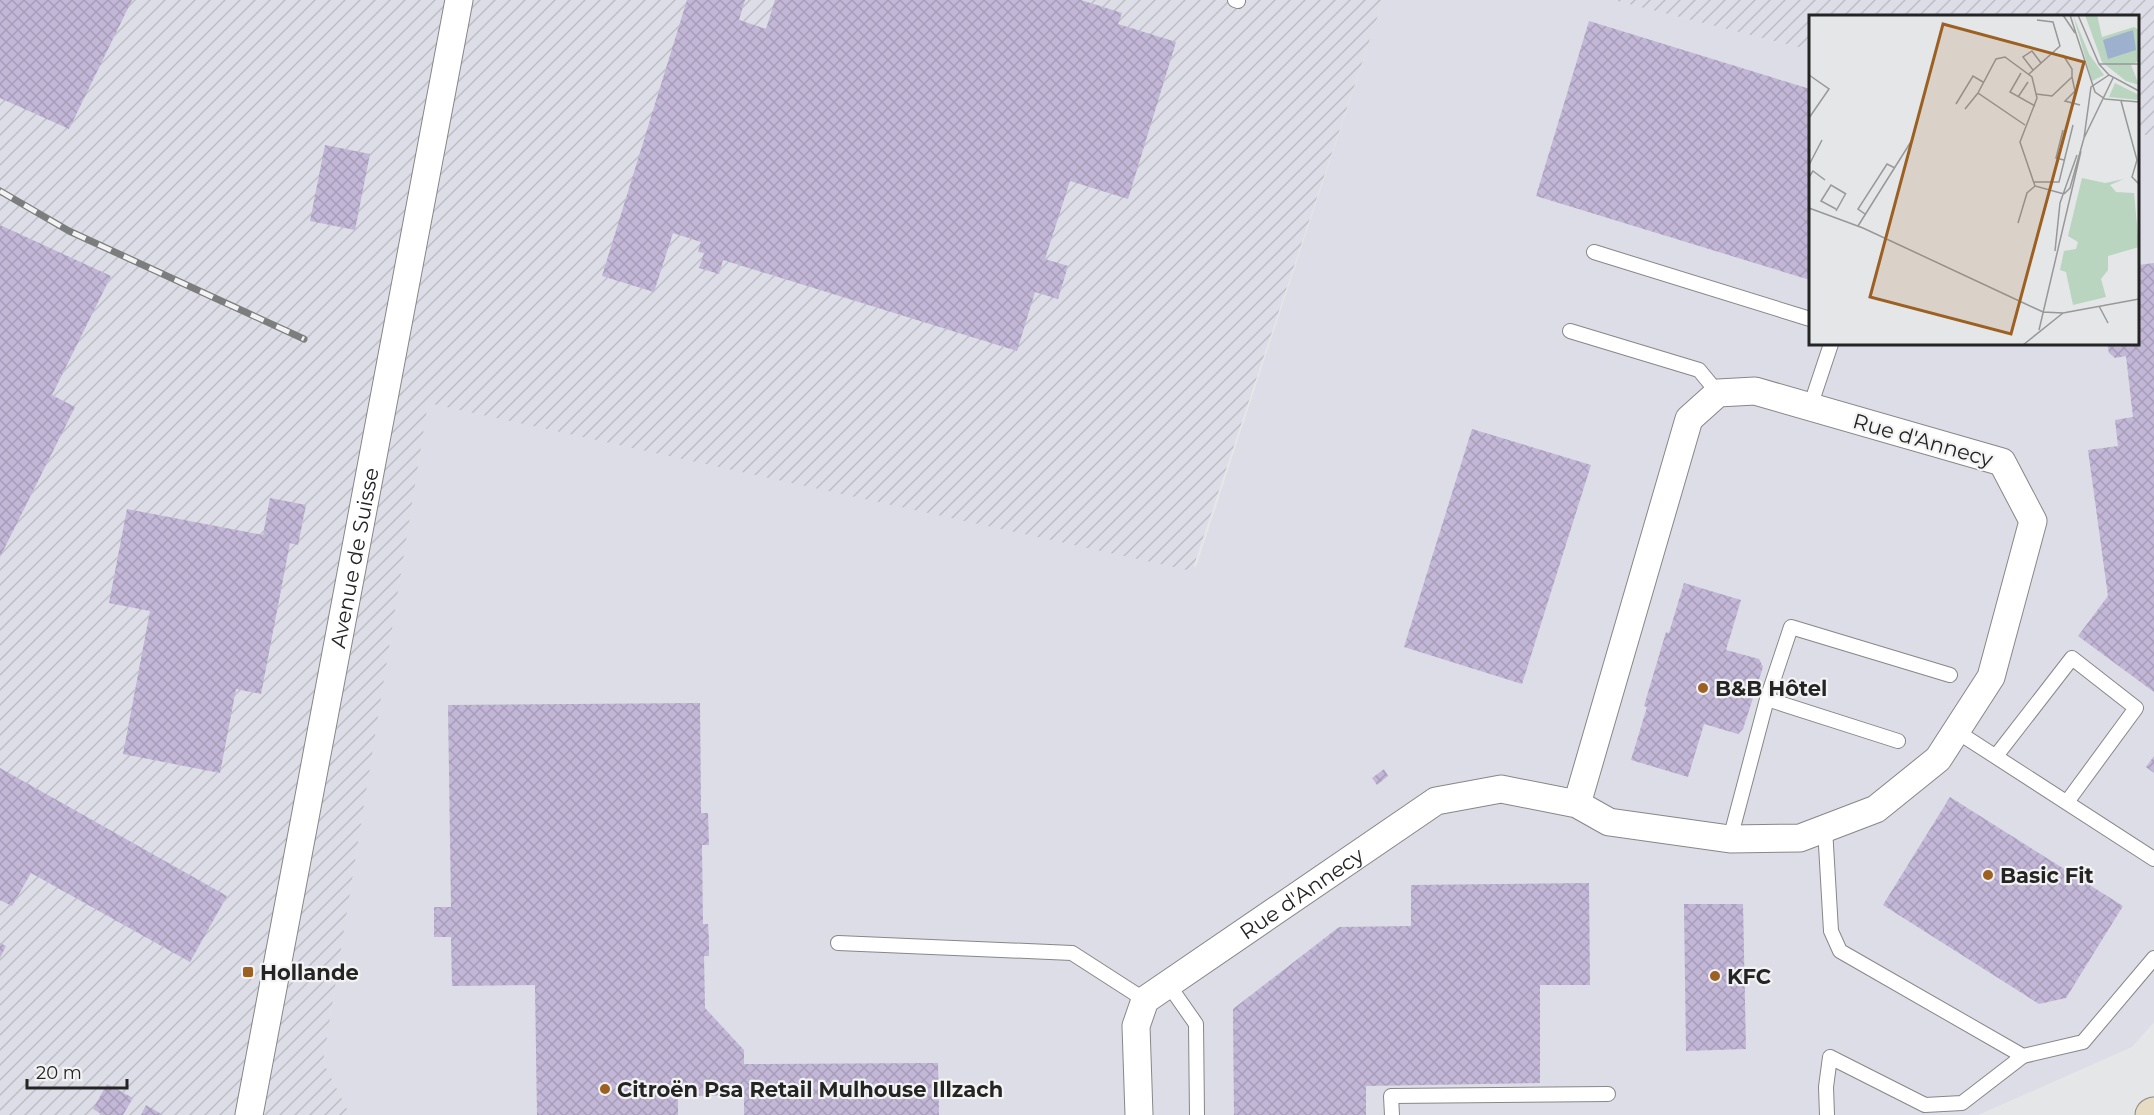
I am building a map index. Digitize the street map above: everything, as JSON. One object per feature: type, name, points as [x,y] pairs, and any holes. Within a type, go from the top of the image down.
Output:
[{"type":"street","name":"Avenue de Suisse","points":[[249,1115],[459,0]]},
{"type":"street","name":"Rue d'Annecy","points":[[1145,1000],[1436,801],[1501,789],[1577,804],[1609,822],[1730,839],[1800,838],[1876,809],[1938,759],[1991,677],[2033,522],[2002,462],[1755,391],[1718,393]]},
{"type":"street","points":[[1577,804],[1689,419],[1718,393]]},
{"type":"street","points":[[1139,1115],[1136,1026],[1145,1000]]},
{"type":"lane","points":[[1594,252],[1809,319]]},
{"type":"lane","points":[[1570,331],[1699,370],[1718,393]]},
{"type":"lane","points":[[1810,407],[1831,345]]},
{"type":"lane","points":[[1730,839],[1767,699],[1791,627],[1950,675]]},
{"type":"lane","points":[[1996,756],[2072,658],[2136,708],[2067,802]]},
{"type":"lane","points":[[1767,699],[1898,741]]},
{"type":"lane","points":[[1956,731],[2154,859]]},
{"type":"lane","points":[[1825,828],[1831,932],[1840,951],[2023,1056]]},
{"type":"lane","points":[[838,943],[1072,953],[1145,1000]]},
{"type":"lane","points":[[1827,1115],[1826,1087],[1830,1057],[1925,1105],[1962,1103],[2023,1056],[2083,1042],[2154,958]]},
{"type":"lane","points":[[1168,984],[1196,1024],[1197,1115]]},
{"type":"lane","points":[[1392,1115],[1391,1096],[1608,1094]]},
{"type":"shaded area","points":[[0,0],[1383,0],[1192,571],[428,403],[323,1062],[350,1115],[0,1115]]},
{"type":"shaded area","points":[[1383,0],[1613,0],[1809,50],[1809,345],[2139,345],[2139,133],[2154,137],[2154,1022],[2132,1047],[1978,1115],[350,1115],[323,1062],[428,403],[1196,567]]},
{"type":"shaded area","points":[[1613,0],[2154,0],[2154,137],[2139,133],[2139,15],[1809,15],[1809,50]]},
{"type":"building","points":[[0,0],[132,0],[69,129],[0,98]]},
{"type":"building","points":[[687,0],[745,0],[739,20],[766,29],[775,0],[1081,0],[1122,13],[1118,24],[1176,42],[1128,199],[1070,181],[1045,259],[1068,266],[1058,299],[1035,292],[1017,351],[723,260],[719,274],[699,268],[704,253],[698,252],[701,242],[673,233],[654,292],[602,276]]},
{"type":"building","points":[[1589,21],[1809,89],[1809,280],[1536,196]]},
{"type":"building","points":[[325,145],[370,154],[355,230],[310,221]]},
{"type":"building","points":[[0,225],[111,276],[52,395],[75,407],[0,557]]},
{"type":"building","points":[[2154,263],[2154,692],[2078,636],[2108,596],[2088,450],[2118,446],[2115,420],[2133,417],[2126,356],[2115,358],[2109,353],[2107,345],[2139,345],[2139,265]]},
{"type":"building","points":[[1472,429],[1591,465],[1522,684],[1404,647]]},
{"type":"building","points":[[270,498],[306,505],[298,545],[290,543],[261,694],[236,689],[220,773],[123,754],[150,611],[109,603],[127,509],[263,535]]},
{"type":"building","name":"B&B Hôtel","points":[[1684,583],[1741,600],[1726,650],[1759,659],[1763,667],[1743,729],[1738,734],[1704,724],[1688,777],[1631,760],[1666,632],[1669,633]]},
{"type":"building","points":[[700,703],[701,813],[708,813],[709,845],[702,845],[703,924],[708,924],[709,941],[709,956],[704,956],[705,1008],[744,1050],[744,1064],[938,1063],[939,1115],[744,1115],[744,1095],[678,1096],[678,1115],[537,1115],[535,985],[452,986],[451,937],[434,937],[434,907],[451,907],[448,705]]},
{"type":"building","points":[[2154,756],[2154,773],[2146,767]]},
{"type":"building","points":[[0,768],[227,896],[190,962],[31,873],[12,906],[0,900]]},
{"type":"building","points":[[1384,769],[1388,776],[1377,785],[1372,778]]},
{"type":"building","name":"Basic Fit","points":[[1950,797],[2123,906],[2066,998],[2039,1004],[1883,905]]},
{"type":"building","points":[[1589,883],[1590,985],[1540,985],[1540,1083],[1366,1086],[1366,1115],[1234,1115],[1233,1009],[1339,927],[1411,926],[1411,885]]},
{"type":"building","name":"KFC","points":[[1684,904],[1743,904],[1746,1049],[1686,1051]]},
{"type":"building","points":[[0,943],[6,946],[0,958]]},
{"type":"building","points":[[107,1084],[133,1098],[123,1115],[103,1115],[93,1109]]},
{"type":"building","points":[[146,1105],[163,1115],[141,1115]]},
{"type":"railway","points":[[0,191],[69,231],[304,339]]},
{"type":"place","name":"B&B Hôtel","points":[[1703,688]]},
{"type":"place","name":"Basic Fit","points":[[1988,875]]},
{"type":"place","name":"Hollande","points":[[248,972]]},
{"type":"place","name":"KFC","points":[[1715,976]]},
{"type":"place","name":"Citroën Psa Retail Mulhouse Illzach","points":[[605,1089]]}]
